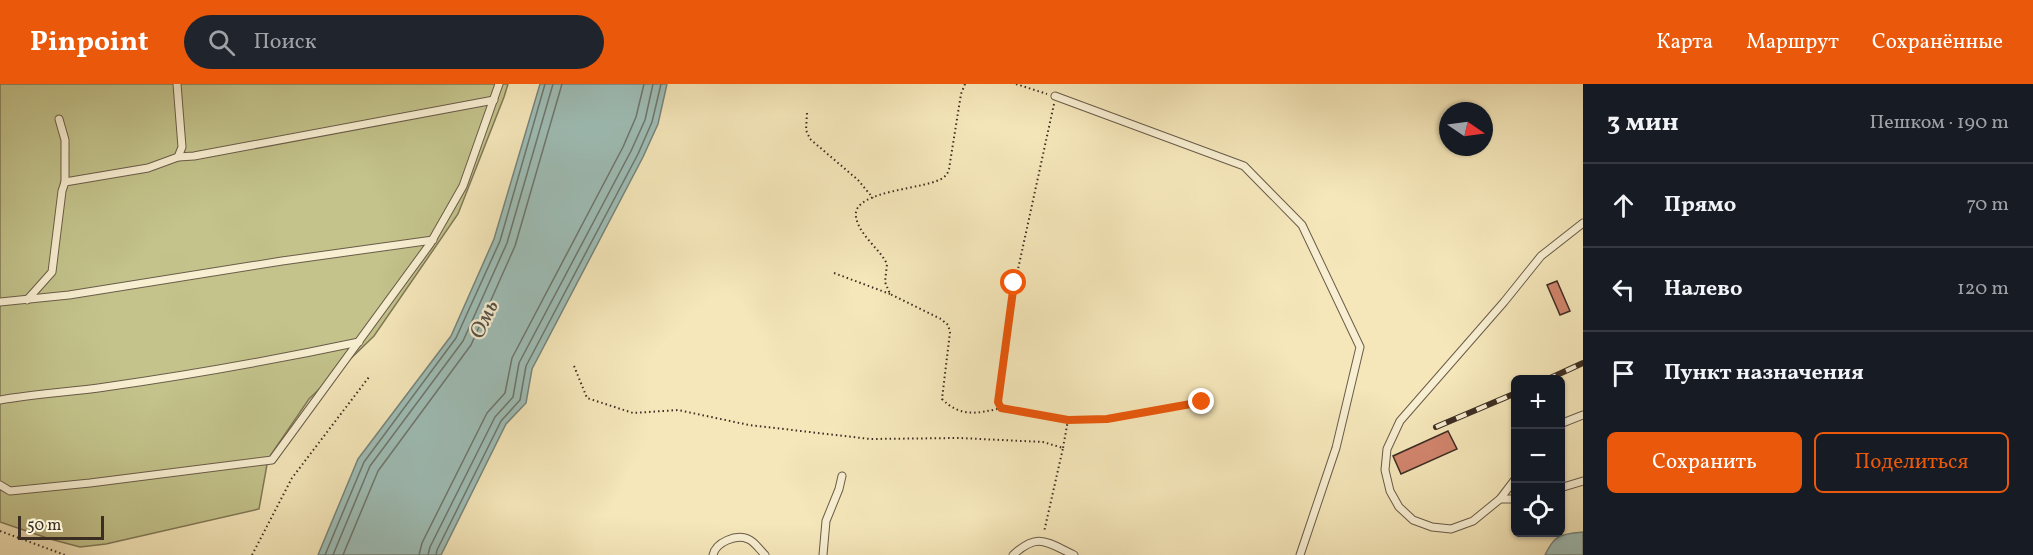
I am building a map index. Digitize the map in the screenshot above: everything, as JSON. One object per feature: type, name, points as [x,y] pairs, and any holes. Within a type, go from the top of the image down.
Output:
[{"type":"lane","points":[[177,84],[182,147],[178,157]]},
{"type":"lane","points":[[0,485],[9,490],[90,483],[272,460],[433,240],[463,186],[499,84]]},
{"type":"lane","points":[[1055,96],[1244,166],[1302,225],[1360,347],[1336,448],[1300,555]]},
{"type":"lane","points":[[66,182],[148,168],[178,157],[320,134],[494,100]]},
{"type":"lane","points":[[27,300],[52,273],[62,191],[66,182],[65,140],[59,119]]},
{"type":"lane","points":[[1511,483],[1500,499],[1473,521],[1451,529],[1432,527],[1413,520],[1399,507],[1390,491],[1385,470],[1387,449],[1400,421],[1541,256],[1583,224]]},
{"type":"lane","points":[[0,302],[69,296],[282,261],[433,240]]},
{"type":"lane","points":[[0,400],[43,393],[102,388],[218,370],[358,342]]},
{"type":"lane","points":[[1565,422],[1583,415]]},
{"type":"lane","points":[[823,555],[826,521],[842,476]]},
{"type":"lane","points":[[1565,487],[1583,481]]},
{"type":"lane","points":[[1500,499],[1511,499]]},
{"type":"lane","points":[[712,555],[721,543],[737,537],[749,539],[765,555]]},
{"type":"lane","points":[[1013,555],[1026,543],[1042,540],[1074,555]]},
{"type":"path","points":[[890,294],[885,282],[887,264],[861,229],[856,217],[856,209],[861,203],[881,194],[926,184],[944,177],[949,169],[961,94],[965,84]]},
{"type":"path","points":[[1001,408],[998,402],[1014,283],[1055,96],[1016,84]]},
{"type":"path","points":[[807,113],[806,130],[810,139],[858,180],[873,198]]},
{"type":"path","points":[[834,273],[890,294],[941,319],[948,325],[950,332],[942,399],[951,408],[963,413],[1001,408],[1068,420],[1107,419],[1202,402]]},
{"type":"path","points":[[574,366],[587,398],[633,413],[678,410],[749,425],[870,439],[959,438],[1043,442],[1064,448]]},
{"type":"path","points":[[252,555],[292,478],[369,377]]},
{"type":"path","points":[[1042,540],[1064,448],[1068,420]]},
{"type":"path","points":[[0,531],[64,555]]},
{"type":"green space","points":[[0,84],[508,84],[458,214],[374,336],[309,399],[268,459],[259,509],[106,544],[80,547],[0,522]]},
{"type":"water","name":"Омь","points":[[540,84],[667,84],[658,124],[643,157],[532,369],[526,403],[506,424],[441,555],[318,555],[358,459],[451,336],[494,239]]},
{"type":"water","points":[[1583,532],[1583,555],[1545,555],[1556,539],[1565,537],[1565,534]]},
{"type":"building","points":[[1557,281],[1570,311],[1560,315],[1547,285]]},
{"type":"building","points":[[1448,431],[1457,449],[1401,474],[1393,456]]},
{"type":"railway","points":[[1557,375],[1583,363]]},
{"type":"railway","points":[[1436,427],[1511,395]]},
{"type":"route","points":[[1014,283],[998,402],[1001,408],[1068,420],[1107,419],[1202,402]]}]
